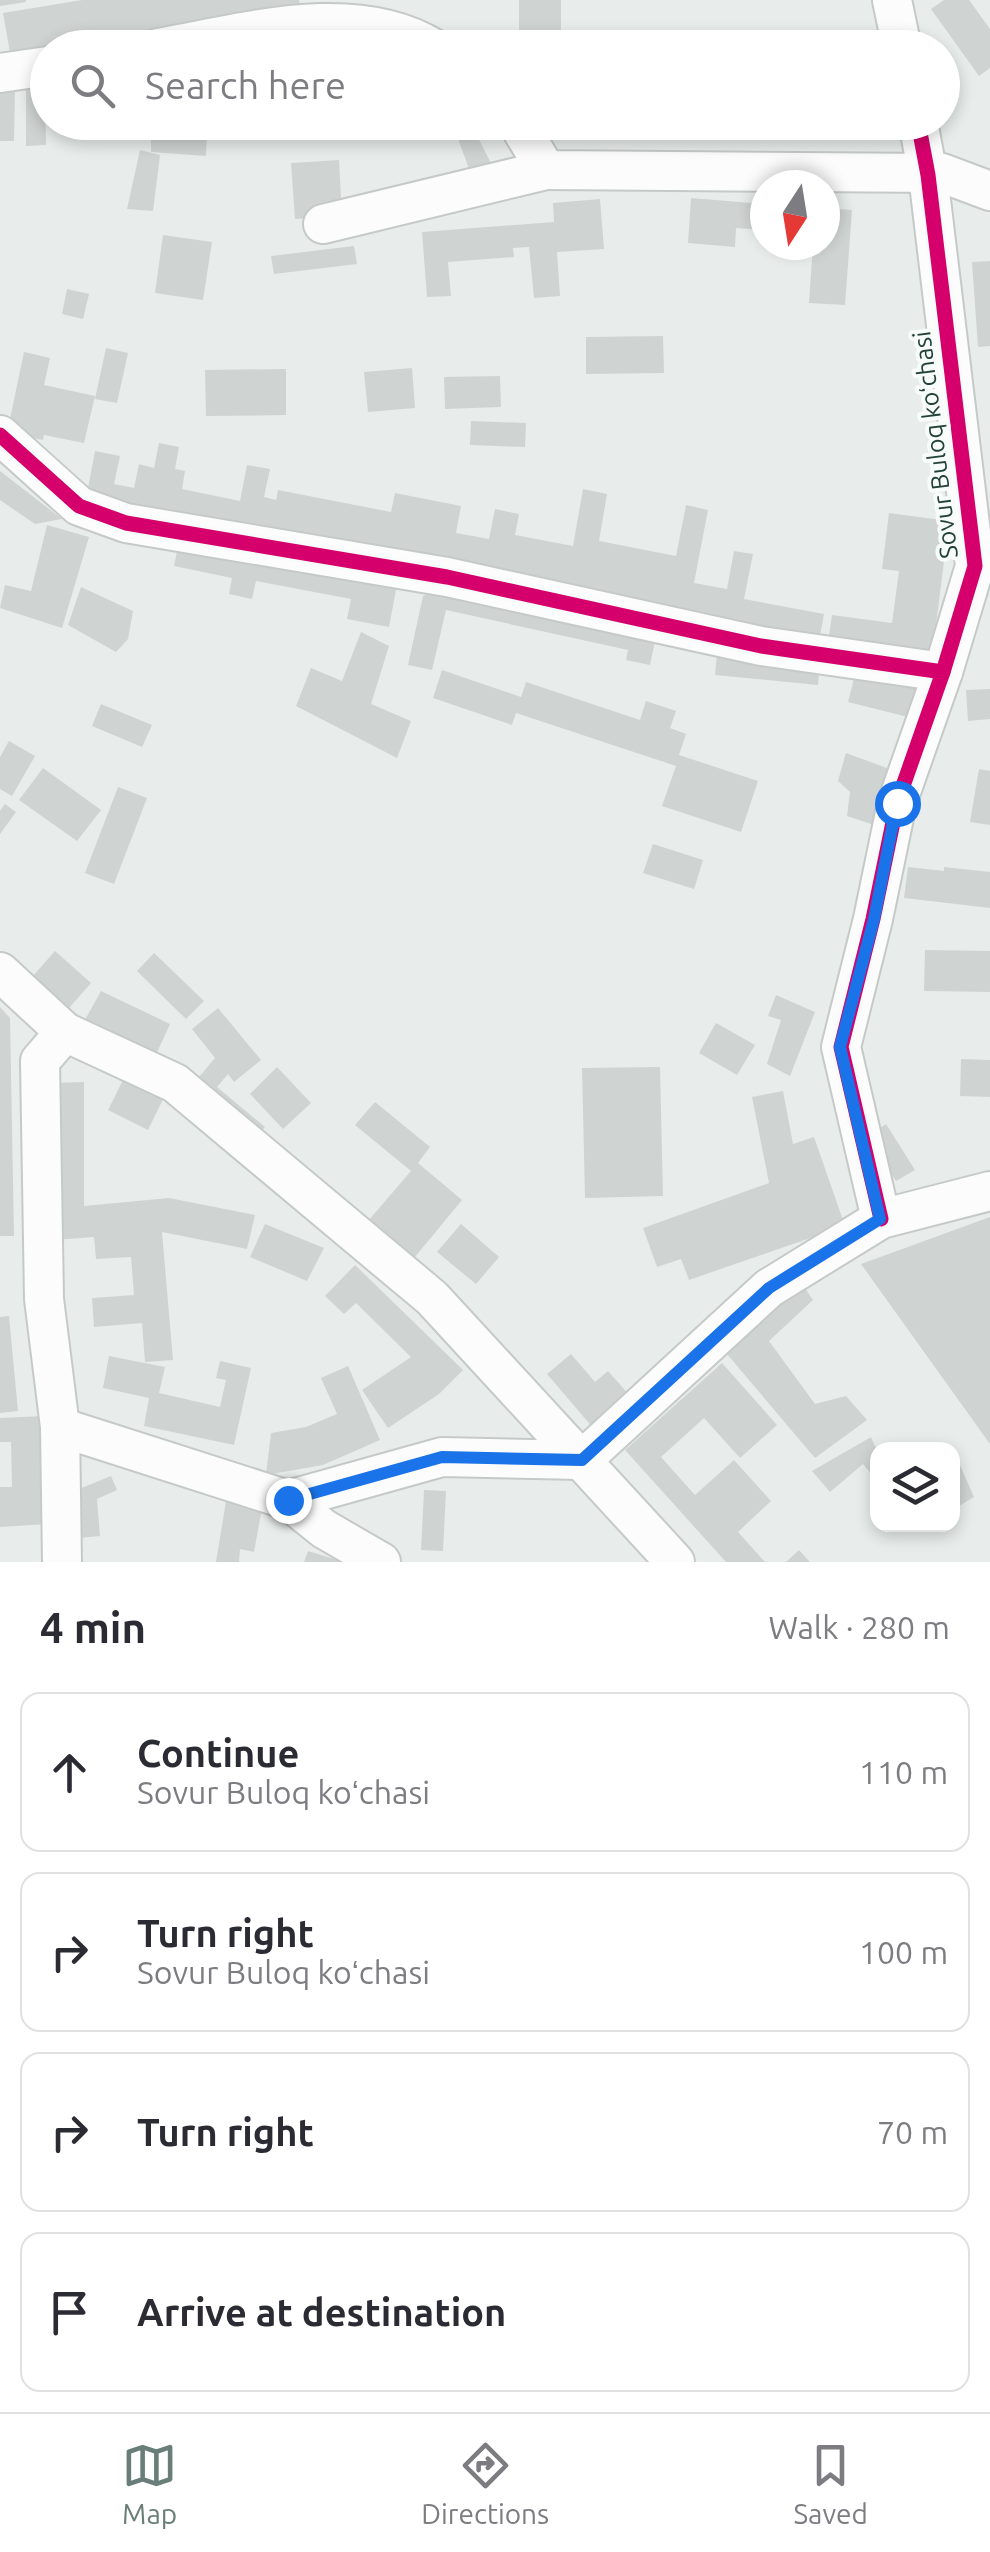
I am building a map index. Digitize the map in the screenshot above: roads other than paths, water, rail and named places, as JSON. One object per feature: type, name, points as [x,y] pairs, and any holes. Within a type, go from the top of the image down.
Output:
[{"type":"street","points":[[892,0],[898,30]]},
{"type":"street","points":[[234,30],[315,11],[399,30]]},
{"type":"street","points":[[0,74],[30,69]]},
{"type":"street","points":[[528,140],[546,170]]},
{"type":"street","name":"Sovur Buloq koʻchasi","points":[[880,1219],[840,1047],[874,919],[897,803],[976,566],[921,140]]},
{"type":"street","points":[[324,224],[546,170],[928,175],[942,172],[990,191]]},
{"type":"street","points":[[0,435],[80,506],[126,523],[447,577],[762,646],[943,672]]},
{"type":"street","points":[[0,972],[65,1032],[175,1083],[432,1298],[676,1562]]},
{"type":"street","points":[[62,1562],[60,1427],[44,1299],[40,1061],[65,1032]]},
{"type":"street","points":[[288,1500],[442,1457],[582,1460],[769,1288],[880,1219],[990,1191]]},
{"type":"street","points":[[60,1427],[288,1500],[324,1529],[381,1562]]}]
